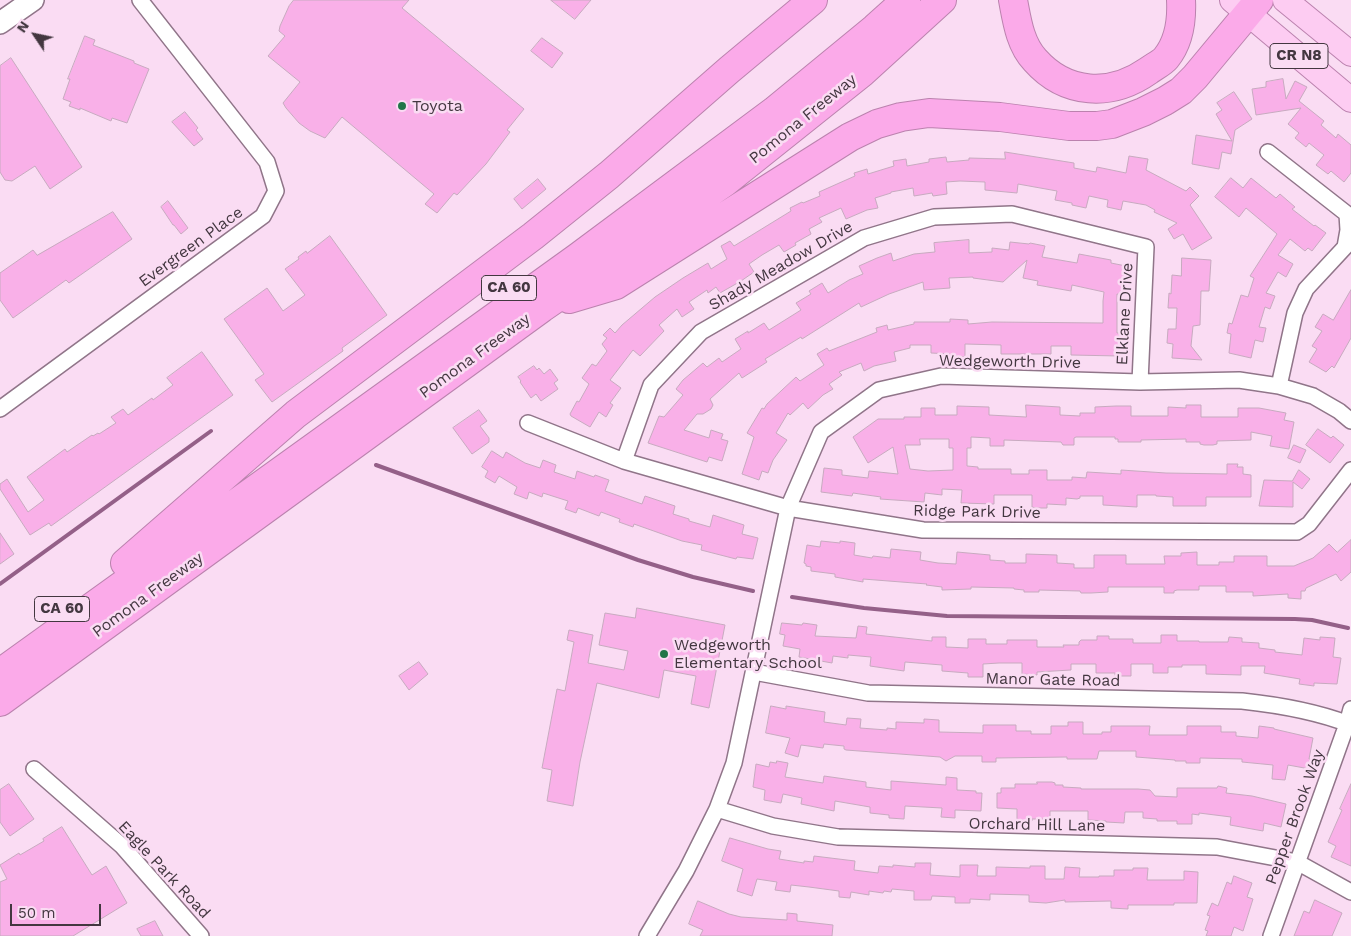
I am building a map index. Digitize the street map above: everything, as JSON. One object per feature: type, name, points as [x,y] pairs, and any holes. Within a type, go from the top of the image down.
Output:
[{"type":"highway","points":[[124,564],[296,414],[533,236],[609,175],[729,70],[813,0]]},
{"type":"highway","name":"CA 60","points":[[0,654],[722,134],[834,44],[884,0]]},
{"type":"highway","points":[[0,673],[578,257],[774,111],[906,0]]},
{"type":"highway","points":[[0,684],[540,295],[776,121],[869,43],[916,0]]},
{"type":"highway","name":"Pomona Freeway","points":[[0,702],[542,308],[724,183],[863,72],[942,0]]},
{"type":"highway","points":[[1013,0],[1019,29],[1034,60],[1052,76],[1076,87],[1097,90],[1118,87],[1136,80],[1166,58],[1177,38],[1182,13],[1181,0]]},
{"type":"highway","points":[[542,308],[616,285],[850,137],[876,124],[901,117],[929,113],[1000,117],[1069,126],[1097,126],[1112,124],[1143,112],[1166,101],[1195,77],[1246,4]]},
{"type":"main road","points":[[0,23],[33,0]]},
{"type":"main road","name":"CR N8","points":[[1285,0],[1351,54]]},
{"type":"main road","name":"CR N8","points":[[1246,4],[1351,100]]},
{"type":"street","name":"Evergreen Place","points":[[0,409],[262,216],[276,192],[266,162],[140,0]]},
{"type":"street","points":[[1268,152],[1347,214],[1348,230],[1345,247],[1306,288],[1295,313],[1279,386]]},
{"type":"street","name":"Shady Meadow Drive","points":[[624,461],[651,385],[702,332],[864,238],[934,217],[1012,214],[1146,247]]},
{"type":"street","name":"Elklane Drive","points":[[1140,382],[1146,247]]},
{"type":"street","name":"Wedgeworth Drive","points":[[654,934],[717,809],[734,763],[788,508],[821,432],[879,390],[941,376],[1140,382],[1239,380],[1279,386],[1313,396],[1339,410],[1351,421]]},
{"type":"street","name":"Ridge Park Drive","points":[[528,424],[624,461],[788,508],[923,530],[1297,532],[1309,524],[1351,470]]},
{"type":"street","name":"Manor Gate Road","points":[[754,672],[868,693],[1242,702],[1267,704],[1350,719]]},
{"type":"street","name":"Pepper Brook Way","points":[[1271,936],[1296,862],[1350,719]]},
{"type":"street","name":"Eagle Park Road","points":[[34,769],[122,846],[202,936]]},
{"type":"street","name":"Orchard Hill Lane","points":[[717,809],[773,826],[838,837],[1217,847],[1296,862],[1351,892]]},
{"type":"building","name":"Toyota","points":[[294,0],[409,0],[402,8],[524,109],[507,130],[510,132],[486,164],[457,195],[454,193],[437,213],[425,204],[434,194],[342,117],[325,138],[299,123],[286,108],[283,103],[300,82],[268,56],[285,36],[279,31],[280,26],[289,6]]},
{"type":"building","points":[[551,0],[591,0],[575,19]]},
{"type":"building","points":[[85,36],[95,40],[93,45],[149,69],[127,123],[112,118],[111,121],[80,108],[80,110],[69,106],[71,102],[63,99],[70,79],[68,79]]},
{"type":"building","points":[[542,38],[563,53],[552,68],[531,51]]},
{"type":"building","points":[[11,58],[82,167],[50,189],[35,166],[12,181],[5,180],[0,172],[0,66]]},
{"type":"building","points":[[1283,79],[1286,99],[1295,81],[1307,87],[1299,101],[1324,121],[1321,125],[1336,138],[1338,134],[1351,145],[1351,173],[1344,182],[1331,171],[1328,174],[1316,165],[1324,155],[1309,143],[1306,147],[1295,138],[1299,133],[1288,124],[1301,108],[1256,115],[1252,89],[1266,87],[1266,82]]},
{"type":"building","points":[[1234,92],[1252,119],[1235,130],[1231,154],[1222,152],[1219,169],[1192,164],[1196,135],[1232,141],[1216,114],[1222,110],[1217,103]]},
{"type":"building","points":[[185,112],[198,128],[196,130],[203,139],[194,146],[172,122]]},
{"type":"building","points":[[1005,152],[1074,163],[1074,168],[1096,172],[1097,167],[1126,173],[1129,156],[1148,159],[1146,170],[1186,191],[1190,187],[1199,196],[1190,205],[1212,238],[1192,250],[1183,234],[1174,239],[1168,229],[1177,223],[1154,212],[1155,210],[1146,205],[1123,201],[1121,210],[1107,207],[1108,200],[1089,196],[1086,208],[1055,200],[1057,191],[1018,184],[1017,193],[985,190],[985,182],[960,181],[946,182],[947,194],[933,196],[932,193],[914,196],[913,188],[891,192],[875,198],[878,208],[867,210],[846,219],[841,208],[819,218],[822,222],[809,229],[811,234],[795,243],[796,245],[784,252],[779,245],[749,264],[754,272],[741,281],[720,293],[716,287],[708,293],[707,290],[689,302],[694,309],[682,317],[677,309],[659,325],[664,331],[640,356],[633,350],[610,380],[621,388],[610,403],[613,405],[606,417],[599,412],[590,427],[571,416],[570,414],[577,401],[579,402],[589,384],[582,378],[592,364],[596,366],[607,351],[602,344],[607,338],[603,335],[610,328],[615,333],[655,297],[683,278],[708,263],[711,269],[727,259],[721,246],[730,241],[734,246],[791,211],[790,208],[820,196],[819,192],[855,176],[854,173],[867,169],[868,174],[894,166],[893,161],[906,159],[907,166],[929,162],[929,159],[946,157],[947,162],[969,160],[969,158],[1005,159]]},
{"type":"building","points":[[1231,178],[1243,188],[1251,178],[1276,198],[1280,194],[1295,207],[1292,209],[1326,233],[1312,251],[1308,248],[1305,251],[1290,239],[1278,255],[1293,264],[1286,277],[1278,272],[1266,293],[1275,296],[1270,309],[1265,307],[1259,327],[1266,328],[1263,342],[1255,340],[1251,358],[1229,353],[1231,334],[1227,333],[1229,323],[1232,324],[1241,295],[1248,297],[1254,278],[1250,276],[1277,234],[1246,208],[1239,217],[1215,197]]},
{"type":"building","points":[[538,179],[546,189],[522,209],[514,199]]},
{"type":"building","points":[[168,201],[188,228],[181,234],[161,207]]},
{"type":"building","points":[[113,212],[132,239],[69,283],[66,280],[13,318],[0,300],[0,273],[33,250],[37,255]]},
{"type":"building","points":[[330,236],[387,315],[342,348],[343,351],[272,402],[255,380],[264,374],[224,319],[267,288],[283,311],[305,295],[285,269],[299,259],[298,257],[306,251],[307,253]]},
{"type":"building","points":[[969,240],[969,253],[992,252],[992,248],[1009,250],[1010,242],[1030,243],[1045,246],[1042,257],[1077,263],[1079,254],[1111,260],[1111,263],[1126,266],[1122,283],[1125,284],[1123,295],[1117,294],[1117,333],[1120,333],[1119,356],[1071,355],[1071,346],[1051,346],[1051,354],[1001,354],[1001,345],[965,344],[965,357],[931,353],[931,345],[910,345],[910,348],[894,352],[896,361],[874,366],[864,371],[861,363],[839,372],[842,375],[829,384],[833,389],[823,395],[808,409],[803,403],[790,415],[788,413],[776,433],[787,440],[773,460],[768,473],[762,471],[759,480],[742,474],[754,437],[747,433],[762,408],[764,409],[796,377],[800,381],[824,365],[817,354],[827,348],[829,351],[877,332],[876,328],[887,325],[888,330],[914,324],[914,322],[950,322],[950,319],[968,320],[968,324],[992,322],[1103,323],[1104,292],[1072,285],[1071,291],[1037,285],[1038,281],[1023,278],[1027,260],[1003,282],[973,277],[949,278],[950,288],[924,290],[923,282],[889,294],[861,307],[859,303],[802,339],[801,337],[765,359],[767,362],[742,378],[739,373],[710,399],[713,405],[711,409],[703,414],[697,414],[684,430],[709,438],[711,430],[723,434],[721,439],[728,441],[722,461],[709,457],[707,462],[648,443],[659,416],[664,417],[683,395],[676,389],[683,380],[703,363],[707,367],[719,358],[722,362],[741,349],[735,339],[748,331],[748,333],[764,323],[769,330],[801,310],[796,303],[811,294],[809,291],[822,283],[828,293],[863,274],[859,266],[891,253],[893,261],[914,254],[935,252],[934,243]]},
{"type":"building","points":[[1182,258],[1211,260],[1209,291],[1201,291],[1200,325],[1193,326],[1191,346],[1202,360],[1172,358],[1173,344],[1167,343],[1168,329],[1176,329],[1177,308],[1168,308],[1172,275],[1181,276]]},
{"type":"building","points":[[1351,290],[1351,338],[1334,368],[1332,366],[1326,372],[1309,362],[1317,349],[1312,346],[1322,331],[1315,327],[1323,314],[1333,320]]},
{"type":"building","points":[[202,352],[233,395],[51,526],[49,523],[30,535],[0,489],[0,484],[7,479],[28,512],[44,500],[27,477],[65,449],[67,452],[92,435],[99,434],[116,423],[111,417],[123,409],[128,415],[152,398],[153,400],[173,385],[167,378]]},
{"type":"building","points":[[534,366],[537,370],[539,368],[544,374],[550,369],[558,380],[554,383],[558,389],[541,401],[536,394],[531,398],[518,377]]},
{"type":"building","points":[[1026,405],[1060,407],[1060,415],[1080,416],[1080,413],[1095,413],[1095,407],[1131,406],[1131,416],[1168,416],[1168,407],[1186,408],[1186,405],[1201,405],[1201,417],[1238,417],[1238,408],[1259,408],[1286,413],[1284,420],[1294,422],[1289,449],[1270,446],[1272,436],[1251,432],[1251,440],[1217,441],[1217,444],[1213,445],[1204,445],[1200,444],[1200,442],[1186,442],[1186,439],[1118,442],[1118,439],[1115,439],[1115,437],[1076,437],[1074,438],[1074,445],[1063,445],[1061,442],[1004,440],[1004,446],[990,446],[990,438],[971,437],[971,448],[967,448],[967,466],[978,467],[978,469],[1011,469],[1011,474],[1029,474],[1029,470],[1047,470],[1047,480],[1072,480],[1072,477],[1086,478],[1087,472],[1121,474],[1121,470],[1227,474],[1227,464],[1238,464],[1237,467],[1243,467],[1243,474],[1251,475],[1251,497],[1206,497],[1206,506],[1173,506],[1173,497],[1156,495],[1137,495],[1137,507],[1103,505],[1103,496],[1080,496],[1077,499],[1066,498],[1066,505],[1047,504],[1047,508],[1036,508],[1032,507],[1032,495],[994,495],[994,504],[961,503],[962,490],[942,489],[942,495],[925,493],[924,502],[880,499],[881,497],[853,493],[852,496],[821,492],[824,468],[842,470],[842,475],[868,478],[869,471],[898,474],[893,447],[868,463],[853,437],[878,419],[921,417],[921,408],[935,408],[935,415],[957,415],[957,406],[989,407],[989,415],[1026,417]],"holes":[[[920,439],[949,439],[949,448],[953,448],[953,470],[928,471],[910,469],[905,445],[920,445]]]},
{"type":"building","points":[[479,410],[487,421],[480,426],[489,438],[489,442],[472,454],[453,428]]},
{"type":"building","points":[[1318,429],[1331,438],[1333,436],[1344,445],[1330,463],[1306,445]]},
{"type":"building","points":[[1294,445],[1306,450],[1300,463],[1288,458]]},
{"type":"building","points":[[492,451],[503,458],[506,452],[525,463],[540,468],[543,460],[556,465],[554,472],[575,479],[577,471],[594,477],[595,475],[609,480],[605,491],[642,504],[645,496],[675,506],[673,514],[689,519],[689,521],[710,527],[713,515],[744,525],[742,534],[758,538],[753,559],[737,557],[736,559],[701,550],[702,545],[682,541],[634,524],[633,527],[619,522],[620,519],[601,512],[599,516],[578,508],[576,513],[565,509],[568,501],[543,493],[542,497],[529,492],[527,499],[514,494],[517,487],[499,476],[495,483],[485,477],[488,471],[482,467]]},
{"type":"building","points":[[1299,470],[1310,479],[1302,489],[1293,482],[1293,507],[1259,506],[1264,480],[1292,481]]},
{"type":"building","points":[[0,533],[14,554],[0,564]]},
{"type":"building","points":[[1351,540],[1351,572],[1341,581],[1336,574],[1306,588],[1305,591],[1301,591],[1301,599],[1288,598],[1288,594],[1253,596],[1253,592],[1226,592],[1226,586],[1199,586],[1199,590],[1177,590],[1174,593],[1164,593],[1164,587],[1108,587],[1108,592],[1091,593],[1039,590],[1039,592],[1024,592],[1024,590],[1014,588],[971,587],[971,589],[942,590],[942,587],[927,584],[863,579],[863,582],[835,577],[835,574],[811,571],[811,567],[806,566],[804,563],[807,545],[820,547],[821,541],[840,543],[840,541],[855,543],[854,555],[890,558],[891,549],[921,552],[920,560],[956,564],[957,552],[990,555],[990,560],[1005,561],[1005,563],[1026,563],[1026,554],[1057,555],[1057,563],[1074,564],[1074,568],[1094,568],[1094,555],[1126,555],[1126,564],[1165,564],[1164,556],[1181,556],[1181,553],[1197,552],[1197,565],[1219,565],[1219,562],[1234,562],[1234,556],[1267,556],[1267,566],[1294,566],[1313,558],[1329,544],[1337,552]]},
{"type":"building","points":[[637,608],[725,625],[709,708],[691,704],[696,676],[664,670],[659,698],[597,683],[580,762],[573,806],[547,801],[552,770],[542,768],[557,689],[565,691],[574,642],[567,640],[569,630],[593,635],[588,663],[624,670],[628,651],[599,645],[605,613],[635,618]]},
{"type":"building","points":[[782,623],[817,625],[815,636],[856,638],[858,626],[867,627],[866,634],[932,641],[932,637],[946,637],[946,647],[968,648],[968,639],[986,639],[986,644],[1007,644],[1007,640],[1037,640],[1037,647],[1064,647],[1063,645],[1079,645],[1081,640],[1097,640],[1097,636],[1109,636],[1109,639],[1133,639],[1133,643],[1161,643],[1161,635],[1177,635],[1177,641],[1228,642],[1229,637],[1242,638],[1242,642],[1259,643],[1259,648],[1302,655],[1304,638],[1320,640],[1320,637],[1335,638],[1333,657],[1341,658],[1337,684],[1314,683],[1314,686],[1299,684],[1300,679],[1264,673],[1265,666],[1241,666],[1241,675],[1206,674],[1206,665],[1168,667],[1168,673],[1153,673],[1153,664],[1131,664],[1131,676],[1115,676],[1115,673],[1096,673],[1096,664],[1071,664],[1071,670],[1037,672],[1037,675],[1022,674],[1022,663],[999,663],[983,664],[983,677],[968,677],[968,673],[942,671],[942,665],[905,662],[904,671],[870,666],[871,657],[848,655],[848,658],[833,656],[832,663],[799,657],[800,649],[783,646],[785,635],[780,634]]},
{"type":"building","points":[[419,662],[428,674],[409,690],[399,676]]},
{"type":"building","points":[[771,706],[786,709],[786,706],[825,712],[824,722],[846,725],[847,718],[861,719],[860,728],[887,730],[887,728],[896,729],[896,722],[924,723],[924,719],[939,720],[939,732],[983,733],[983,725],[1016,725],[1016,731],[1031,731],[1031,734],[1051,734],[1051,726],[1068,726],[1068,722],[1083,722],[1083,734],[1111,732],[1111,726],[1150,726],[1149,735],[1187,735],[1187,726],[1221,726],[1221,732],[1236,732],[1236,736],[1258,738],[1259,726],[1313,738],[1309,759],[1313,760],[1310,769],[1288,765],[1285,780],[1272,779],[1273,765],[1242,762],[1242,759],[1200,758],[1200,763],[1186,763],[1186,761],[1136,757],[1136,751],[1099,751],[1097,759],[1067,759],[1067,757],[996,758],[996,762],[982,762],[982,756],[955,756],[946,761],[940,757],[846,750],[844,746],[824,744],[823,748],[801,745],[798,757],[785,753],[790,738],[766,733]]},
{"type":"building","points":[[777,761],[788,763],[785,777],[823,783],[824,776],[866,782],[866,787],[891,790],[891,781],[946,785],[946,777],[957,778],[957,790],[982,793],[981,811],[955,810],[955,818],[941,817],[942,808],[905,806],[904,819],[889,818],[889,815],[870,813],[870,807],[835,801],[834,811],[801,804],[802,798],[783,794],[781,803],[764,800],[765,790],[753,787],[756,764],[769,767],[770,762],[776,763]]},
{"type":"building","points":[[1037,782],[1052,782],[1055,785],[1063,785],[1063,787],[1081,789],[1150,790],[1155,796],[1177,797],[1177,788],[1217,788],[1218,786],[1227,788],[1226,793],[1252,796],[1286,804],[1281,827],[1264,823],[1263,831],[1230,825],[1231,817],[1199,813],[1199,815],[1192,814],[1192,824],[1177,824],[1177,821],[1157,821],[1157,819],[1143,818],[1143,812],[1125,812],[1124,823],[1088,820],[1088,811],[1050,811],[1050,819],[1017,821],[1017,809],[997,808],[997,793],[1001,793],[1001,788],[1015,788],[1015,784],[1037,784]]},
{"type":"building","points":[[9,784],[34,819],[10,836],[0,822],[0,790]]},
{"type":"building","points":[[1351,784],[1351,866],[1331,857],[1336,846],[1328,842]]},
{"type":"building","points":[[62,827],[92,875],[106,866],[127,903],[73,936],[0,936],[0,882],[7,879],[0,865],[44,841],[43,839]]},
{"type":"building","points":[[730,838],[781,851],[779,859],[804,863],[804,861],[813,862],[814,856],[855,861],[854,870],[878,873],[879,866],[915,867],[915,863],[931,863],[930,875],[960,877],[960,865],[978,865],[977,876],[996,876],[996,867],[1030,868],[1030,866],[1045,866],[1045,879],[1064,879],[1065,867],[1080,868],[1079,877],[1114,876],[1114,870],[1148,868],[1147,880],[1184,880],[1184,871],[1198,872],[1197,903],[1128,905],[1128,909],[1111,908],[1111,901],[1065,902],[1065,900],[1046,903],[1029,902],[1029,895],[990,894],[990,900],[970,899],[970,903],[955,903],[955,897],[932,896],[931,900],[914,900],[914,891],[892,889],[891,892],[884,891],[883,893],[869,891],[869,895],[851,892],[850,898],[839,897],[839,891],[791,885],[790,892],[775,890],[777,882],[757,879],[752,896],[737,891],[743,869],[722,861]]},
{"type":"building","points":[[1234,876],[1252,883],[1247,897],[1253,899],[1243,931],[1234,927],[1231,936],[1206,936],[1208,931],[1205,930],[1210,916],[1207,915],[1212,903],[1218,906],[1227,882],[1231,884]]},
{"type":"building","points":[[1315,900],[1342,913],[1332,936],[1294,936],[1304,911],[1309,913]]},
{"type":"building","points":[[698,901],[741,917],[787,920],[787,913],[797,914],[797,921],[833,925],[832,936],[700,936],[703,930],[689,924]]},
{"type":"building","points":[[155,921],[163,936],[141,936],[137,929]]},
{"type":"waterway","points":[[0,584],[211,431]]},
{"type":"waterway","points":[[376,465],[638,560],[693,577],[753,591]]},
{"type":"waterway","points":[[792,597],[864,608],[947,616],[1295,619],[1312,620],[1348,628]]},
{"type":"place","name":"Toyota","points":[[402,106]]},
{"type":"place","name":"Wedgeworth Elementary School","points":[[664,654]]}]
